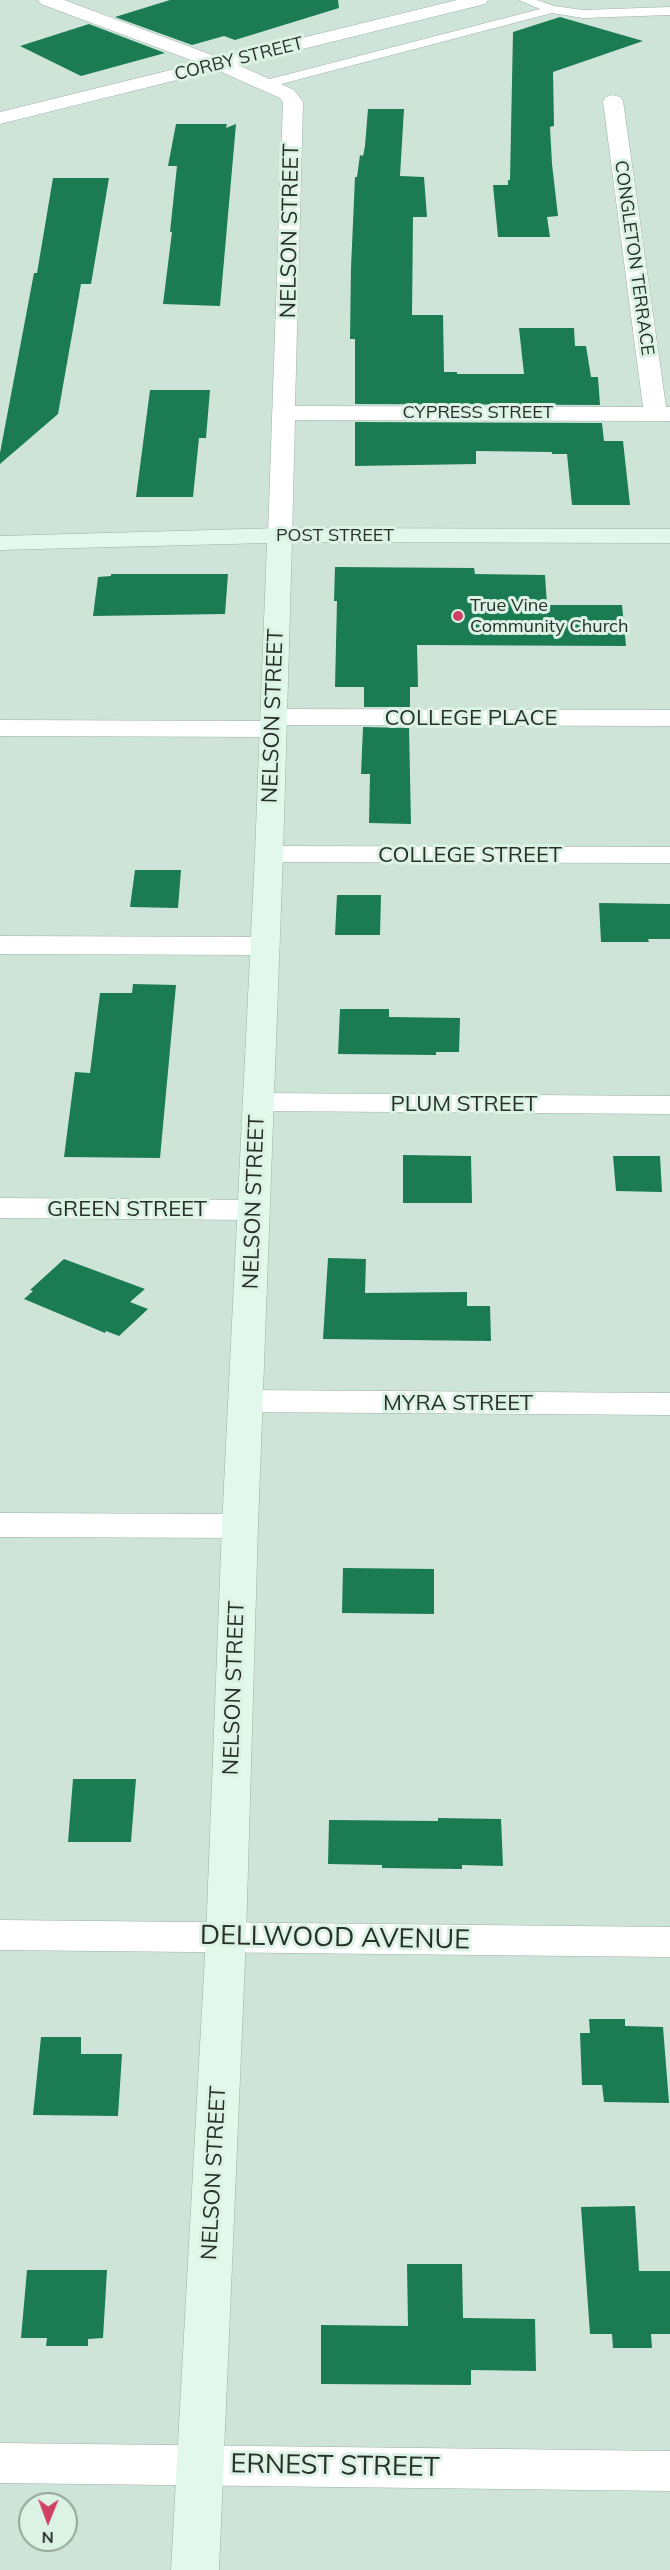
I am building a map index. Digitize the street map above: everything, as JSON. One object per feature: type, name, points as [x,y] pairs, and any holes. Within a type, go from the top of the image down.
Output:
[{"type":"street","name":"NELSON STREET","points":[[46,0],[220,64],[287,94],[293,102],[285,413],[269,854],[240,1526],[226,1937],[195,2570]]},
{"type":"street","name":"CORBY STREET","points":[[0,118],[478,0]]},
{"type":"street","name":"CONGLETON TERRACE","points":[[613,101],[662,414]]},
{"type":"street","name":"CYPRESS STREET","points":[[285,413],[662,414]]},
{"type":"street","name":"POST STREET","points":[[0,543],[280,535],[670,536]]},
{"type":"street","name":"COLLEGE PLACE","points":[[272,723],[670,718]]},
{"type":"street","points":[[0,728],[272,723]]},
{"type":"street","name":"COLLEGE STREET","points":[[269,854],[670,855]]},
{"type":"street","points":[[0,945],[265,946]]},
{"type":"street","name":"PLUM STREET","points":[[258,1102],[670,1105]]},
{"type":"street","name":"GREEN STREET","points":[[0,1208],[254,1210]]},
{"type":"street","name":"MYRA STREET","points":[[245,1401],[670,1404]]},
{"type":"street","points":[[0,1525],[240,1526]]},
{"type":"street","name":"DELLWOOD AVENUE","points":[[0,1935],[670,1942]]},
{"type":"street","name":"ERNEST STREET","points":[[0,2463],[670,2471]]},
{"type":"lane","points":[[525,0],[552,9],[584,14],[670,10]]},
{"type":"lane","points":[[266,84],[552,9]]},
{"type":"building","points":[[170,0],[338,0],[339,8],[235,40],[224,36],[192,45],[115,17]]},
{"type":"building","points":[[560,17],[643,41],[553,72],[554,126],[550,127],[558,216],[547,217],[550,237],[498,237],[493,185],[508,185],[508,180],[510,180],[513,32]]},
{"type":"building","points":[[89,24],[165,53],[81,76],[20,46]]},
{"type":"building","points":[[368,109],[404,109],[400,176],[424,177],[427,217],[413,217],[412,315],[443,315],[444,372],[524,374],[519,328],[574,328],[575,346],[586,346],[591,377],[598,377],[600,405],[355,404],[355,339],[350,339],[355,177],[357,177],[360,155],[363,156],[365,146]]},
{"type":"building","points":[[176,124],[227,124],[226,128],[236,124],[220,306],[163,304],[177,166],[168,166]]},
{"type":"building","points":[[53,178],[109,178],[91,284],[81,284],[58,414],[0,464],[0,453],[34,273],[37,273]]},
{"type":"building","points":[[150,390],[210,390],[206,438],[199,438],[193,497],[136,497]]},
{"type":"building","points":[[355,422],[602,423],[604,441],[623,441],[630,505],[572,505],[567,454],[476,451],[476,464],[355,466]]},
{"type":"building","points":[[335,567],[474,568],[475,574],[545,575],[547,605],[622,605],[626,646],[417,645],[418,687],[410,687],[410,707],[364,707],[364,687],[335,687],[337,601],[334,601]]},
{"type":"building","points":[[111,574],[228,574],[225,614],[93,616],[98,577],[111,576]]},
{"type":"building","points":[[363,727],[409,728],[411,824],[369,823],[370,774],[361,774]]},
{"type":"building","points":[[135,870],[181,870],[178,908],[130,907]]},
{"type":"building","points":[[337,895],[381,895],[380,935],[335,935]]},
{"type":"building","points":[[599,903],[670,904],[670,939],[648,939],[649,942],[601,942]]},
{"type":"building","points":[[133,984],[176,985],[160,1158],[64,1157],[75,1072],[90,1073],[100,993],[132,993]]},
{"type":"building","points":[[340,1009],[389,1009],[389,1017],[460,1018],[459,1052],[436,1052],[436,1055],[338,1054]]},
{"type":"building","points":[[403,1155],[471,1156],[472,1203],[403,1203]]},
{"type":"building","points":[[613,1156],[660,1156],[662,1192],[616,1191]]},
{"type":"building","points":[[328,1258],[366,1259],[365,1293],[467,1292],[467,1306],[490,1306],[491,1341],[323,1339]]},
{"type":"building","points":[[64,1259],[145,1289],[130,1302],[148,1309],[119,1336],[106,1331],[105,1333],[24,1299],[33,1291],[30,1290]]},
{"type":"building","points":[[343,1568],[434,1569],[434,1614],[342,1613]]},
{"type":"building","points":[[73,1779],[136,1779],[131,1842],[68,1842]]},
{"type":"building","points":[[438,1818],[501,1819],[503,1866],[462,1865],[462,1869],[382,1868],[382,1865],[328,1864],[329,1820],[438,1821]]},
{"type":"building","points":[[589,2019],[625,2019],[625,2026],[663,2027],[669,2103],[604,2102],[602,2085],[582,2085],[580,2033],[590,2033]]},
{"type":"building","points":[[41,2037],[81,2037],[81,2054],[122,2054],[118,2116],[33,2115]]},
{"type":"building","points":[[635,2206],[639,2271],[670,2271],[670,2334],[651,2334],[652,2348],[613,2348],[612,2334],[590,2334],[581,2207]]},
{"type":"building","points":[[407,2264],[462,2264],[463,2318],[535,2319],[536,2371],[471,2370],[471,2385],[321,2384],[321,2325],[408,2326]]},
{"type":"building","points":[[27,2270],[107,2270],[103,2338],[88,2339],[88,2346],[46,2346],[47,2338],[21,2338]]},
{"type":"place","name":"True Vine Community Church","points":[[458,616]]}]
